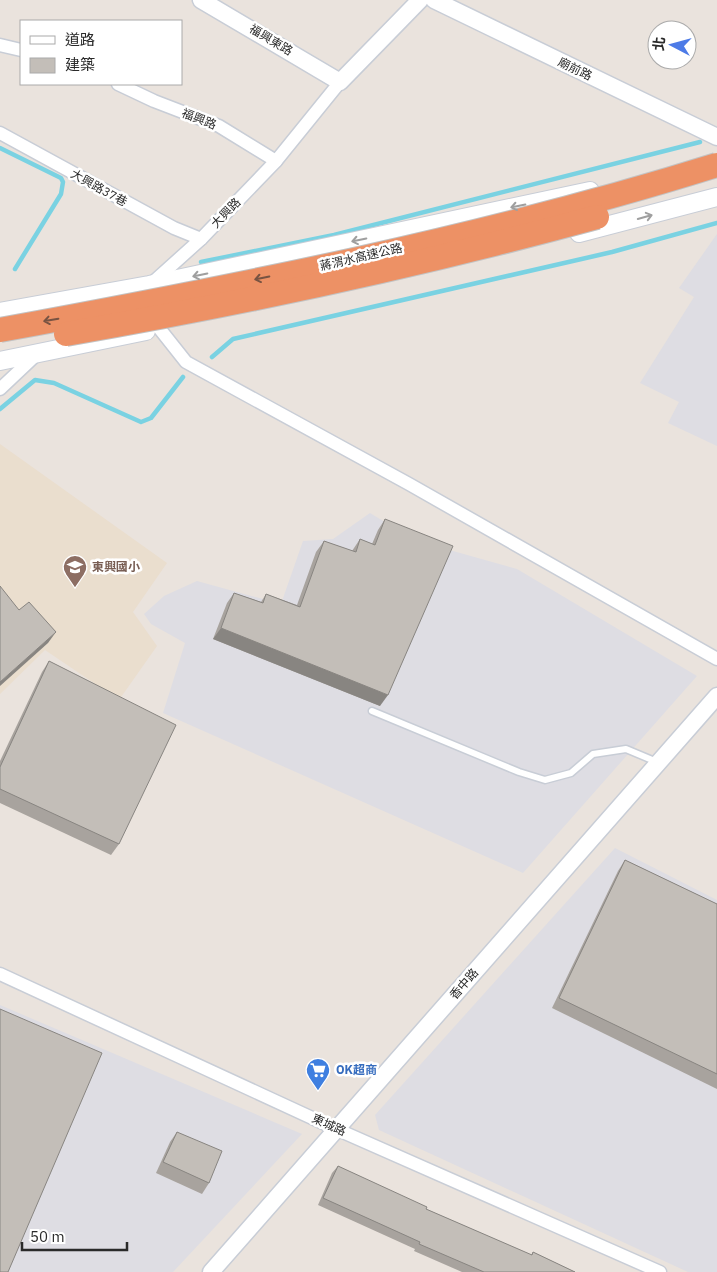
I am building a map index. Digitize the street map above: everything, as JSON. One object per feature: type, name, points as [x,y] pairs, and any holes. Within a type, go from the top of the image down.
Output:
[{"type":"highway","name":"蔣渭水高速公路","points":[[0,330],[166,300],[390,250],[623,195],[717,166]]},
{"type":"highway","name":"蔣渭水高速公路","points":[[0,346],[235,304],[485,248],[717,183]]},
{"type":"main road","points":[[0,312],[149,285],[612,186],[717,153]]},
{"type":"main road","points":[[0,361],[293,300],[636,219],[717,197]]},
{"type":"main road","points":[[287,256],[304,264],[309,274],[306,284],[293,300]]},
{"type":"street","name":"福興東路","points":[[201,0],[340,82]]},
{"type":"street","name":"大興路","points":[[0,388],[37,354],[149,285],[201,239],[276,161],[340,82],[420,0]]},
{"type":"street","name":"廟前路","points":[[434,0],[717,137]]},
{"type":"street","points":[[0,45],[20,50]]},
{"type":"street","name":"福興路","points":[[120,85],[154,102],[219,126],[276,161]]},
{"type":"street","name":"大興路37巷","points":[[0,133],[174,228],[201,239]]},
{"type":"street","points":[[159,328],[186,362],[409,484],[717,659]]},
{"type":"street","name":"香中路","points":[[211,1272],[717,696]]},
{"type":"street","name":"東城路","points":[[0,974],[336,1129],[660,1272]]},
{"type":"lane","points":[[372,711],[519,772],[545,780],[571,773],[593,754],[626,749],[658,762]]},
{"type":"shaded area","points":[[717,234],[717,446],[668,423],[679,402],[640,383],[694,297],[679,288]]},
{"type":"shaded area","name":"東興國小","points":[[0,444],[167,563],[133,612],[157,646],[119,700],[45,650],[0,694]]},
{"type":"shaded area","points":[[370,513],[400,531],[453,551],[517,569],[697,676],[523,873],[163,713],[185,643],[151,624],[144,614],[164,596],[197,581],[281,604],[303,541],[333,539]]},
{"type":"shaded area","points":[[615,848],[717,900],[717,1272],[688,1272],[379,1130],[375,1115]]},
{"type":"shaded area","points":[[0,1005],[302,1134],[173,1272],[0,1272]]},
{"type":"building","points":[[385,519],[453,546],[388,695],[221,628],[234,593],[263,603],[266,594],[300,607],[324,541],[356,552],[360,539],[375,545]]},
{"type":"building","points":[[0,586],[19,610],[29,602],[56,632],[0,682]]},
{"type":"building","points":[[49,661],[176,725],[119,844],[0,789],[0,767]]},
{"type":"building","points":[[625,860],[717,904],[717,1074],[559,998]]},
{"type":"building","points":[[0,1009],[102,1053],[8,1272],[0,1272]]},
{"type":"building","points":[[177,1132],[222,1151],[209,1183],[163,1162]]},
{"type":"building","points":[[338,1166],[427,1207],[426,1209],[532,1255],[533,1252],[575,1272],[484,1272],[419,1244],[420,1242],[323,1198]]},
{"type":"waterway","points":[[201,262],[334,235],[700,142]]},
{"type":"waterway","points":[[0,148],[61,178],[63,182],[61,194],[15,269]]},
{"type":"waterway","points":[[212,357],[233,339],[612,252],[717,223]]},
{"type":"waterway","points":[[0,409],[35,380],[54,383],[141,422],[151,418],[183,377]]},
{"type":"place","name":"東興國小","points":[[75,588]]},
{"type":"place","name":"OK超商","points":[[318,1091]]}]
